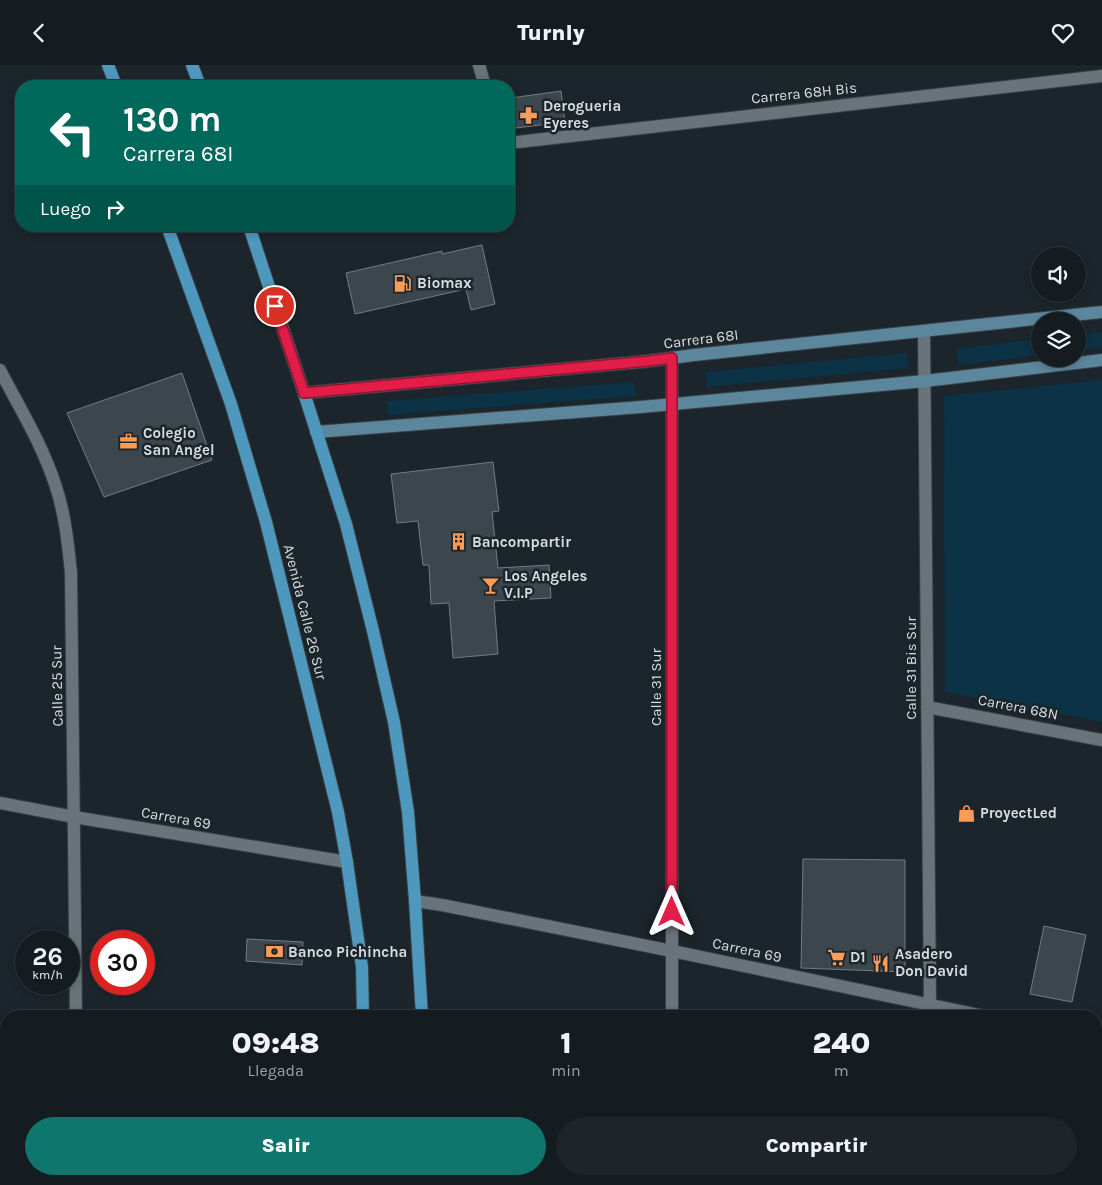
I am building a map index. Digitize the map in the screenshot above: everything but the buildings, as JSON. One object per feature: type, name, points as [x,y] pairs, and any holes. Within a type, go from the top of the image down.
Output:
[{"type":"main road","points":[[108,65],[114,80]]},
{"type":"main road","points":[[192,65],[198,80]]},
{"type":"main road","name":"Avenida Calle 26 Sur","points":[[169,232],[231,403],[266,522],[338,812],[362,967],[364,1010]]},
{"type":"main road","points":[[251,232],[346,524],[394,721],[408,812],[422,1010]]},
{"type":"street","points":[[479,65],[483,80]]},
{"type":"street","name":"Carrera 68H Bis","points":[[515,142],[1102,76]]},
{"type":"street","name":"Carrera 68I","points":[[304,393],[649,361],[1102,312]]},
{"type":"street","name":"Calle 31 Bis Sur","points":[[924,331],[930,1005]]},
{"type":"street","name":"Calle 31 Sur","points":[[672,358],[672,1010]]},
{"type":"street","points":[[316,432],[672,405],[925,381],[1102,360]]},
{"type":"street","name":"Calle 25 Sur","points":[[0,370],[55,484],[67,530],[72,573],[76,1010]]},
{"type":"street","name":"Carrera 68N","points":[[928,707],[1102,740]]},
{"type":"street","name":"Carrera 69","points":[[0,803],[347,862]]},
{"type":"street","name":"Carrera 69","points":[[415,901],[672,951],[955,1010]]},
{"type":"shaded area","points":[[1102,332],[1102,348],[1086,350],[1086,334]]},
{"type":"shaded area","points":[[1031,340],[1031,356],[958,365],[956,349]]},
{"type":"shaded area","points":[[907,353],[908,368],[707,387],[705,372]]},
{"type":"shaded area","points":[[1102,380],[1102,722],[945,692],[944,396]]},
{"type":"shaded area","points":[[634,382],[636,396],[388,415],[387,401]]},
{"type":"place","name":"Derogueria Eyeres","points":[[529,115]]},
{"type":"place","name":"Biomax","points":[[403,283]]},
{"type":"place","name":"Colegio San Angel","points":[[129,442]]},
{"type":"place","name":"Bancompartir","points":[[458,542]]},
{"type":"place","name":"Los Angeles V.I.P","points":[[490,585]]},
{"type":"place","name":"ProyectLed","points":[[966,813]]},
{"type":"place","name":"Banco Pichincha","points":[[274,952]]},
{"type":"place","name":"D1","points":[[836,957]]},
{"type":"place","name":"Asadero Don David","points":[[881,963]]},
{"type":"route","points":[[275,306],[304,393],[672,358],[672,912]]}]
